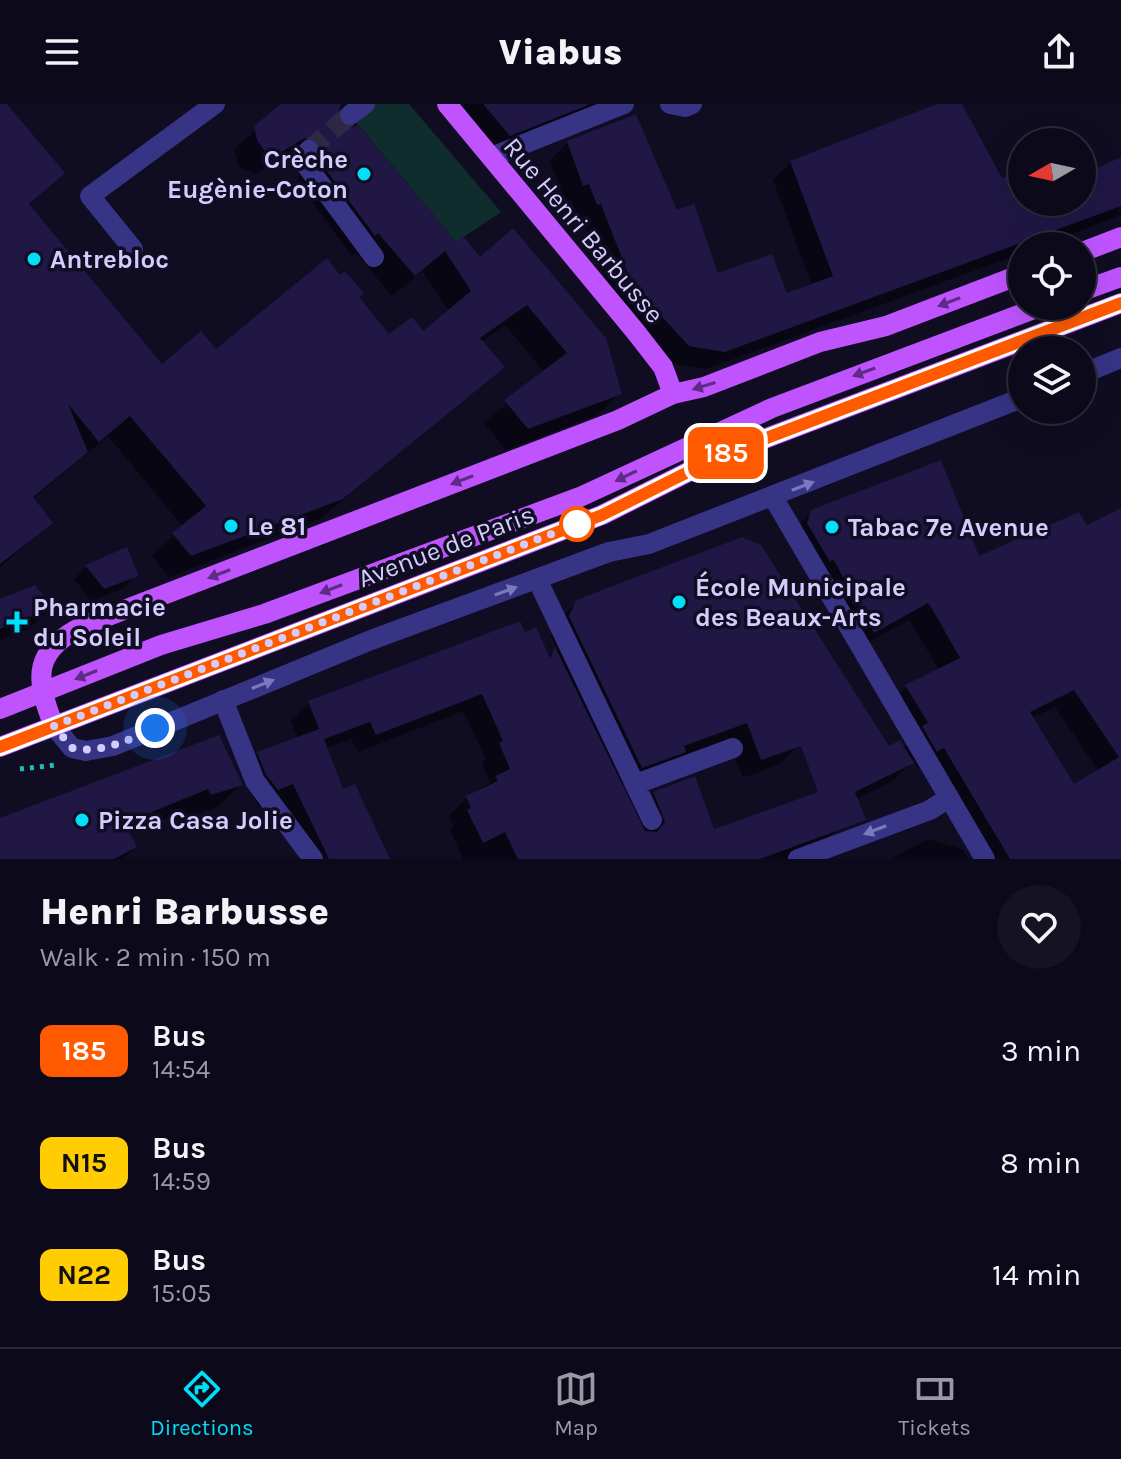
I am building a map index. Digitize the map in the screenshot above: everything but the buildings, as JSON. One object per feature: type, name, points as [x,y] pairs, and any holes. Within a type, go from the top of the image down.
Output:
[{"type":"main road","name":"Rue Henri Barbusse","points":[[447,104],[663,367],[673,394]]},
{"type":"main road","points":[[1096,247],[1121,237]]},
{"type":"main road","points":[[1096,286],[1121,277]]},
{"type":"main road","points":[[54,726],[40,693],[42,665],[47,652],[67,634],[85,625],[618,420],[673,394],[704,387],[820,342],[886,326],[1008,279]]},
{"type":"main road","name":"Avenue de Paris","points":[[0,747],[602,515],[722,455],[1121,303]]},
{"type":"main road","name":"Avenue de Paris","points":[[0,709],[161,645],[264,614],[580,497],[772,408],[1008,319]]},
{"type":"street","points":[[133,249],[90,196],[215,104]]},
{"type":"street","points":[[491,157],[624,104]]},
{"type":"street","points":[[670,104],[685,107],[692,104]]},
{"type":"street","points":[[309,150],[301,158],[374,257]]},
{"type":"street","points":[[1096,368],[1121,358]]},
{"type":"street","points":[[54,726],[72,748],[86,751],[113,746],[223,700],[537,579],[609,552],[649,544],[1008,404]]},
{"type":"street","points":[[773,497],[947,799],[985,859]]},
{"type":"street","points":[[537,579],[652,820]]},
{"type":"street","points":[[223,700],[255,781],[313,859]]},
{"type":"street","points":[[636,784],[733,748]]},
{"type":"street","points":[[798,859],[930,810],[947,799]]},
{"type":"green space","points":[[375,104],[409,104],[501,212],[456,242],[355,121]]},
{"type":"tunnel","points":[[309,150],[350,115]]},
{"type":"bus line","name":"185","points":[[0,747],[602,515],[722,455],[1121,303]]},
{"type":"place","name":"Crèche Eugènie-Coton","points":[[364,174]]},
{"type":"place","name":"Antrebloc","points":[[34,259]]},
{"type":"place","name":"Le 81","points":[[231,526]]},
{"type":"place","name":"Tabac 7e Avenue","points":[[832,527]]},
{"type":"place","name":"École Municipale des Beaux-Arts","points":[[679,602]]},
{"type":"place","name":"Pharmacie du Soleil","points":[[17,622]]},
{"type":"place","name":"Pizza Casa Jolie","points":[[82,820]]},
{"type":"route","points":[[155,728],[113,746],[86,751],[72,748],[54,726],[585,521],[577,524]]}]
